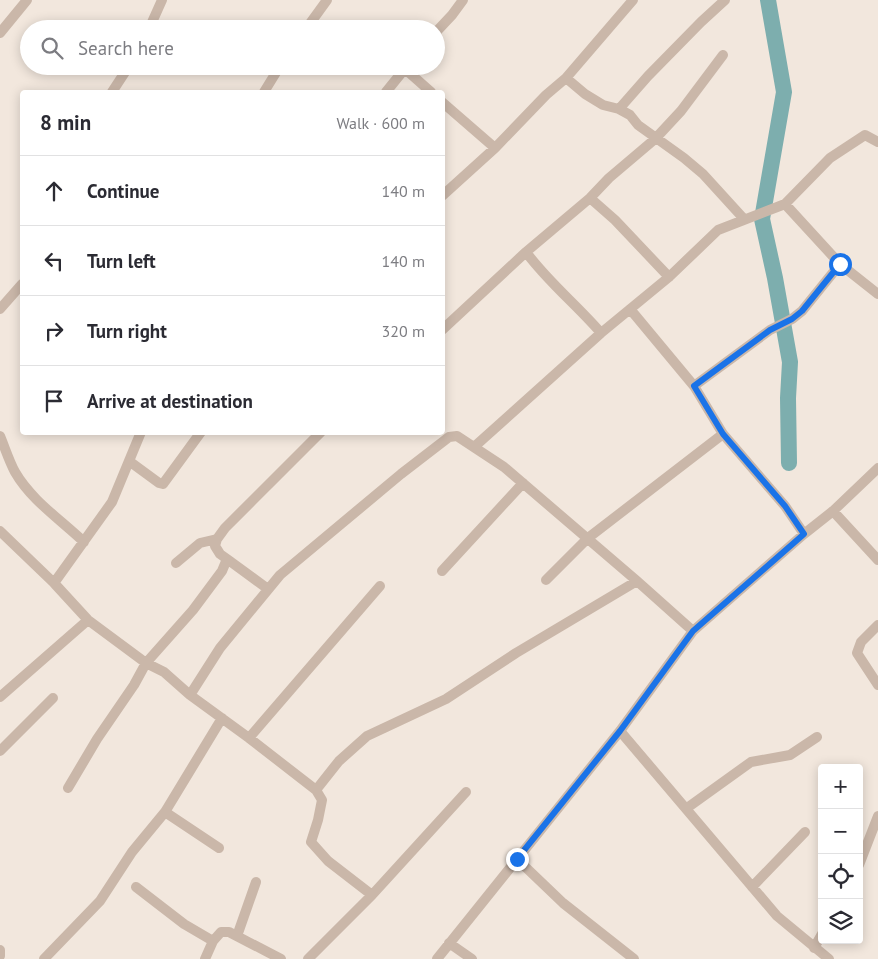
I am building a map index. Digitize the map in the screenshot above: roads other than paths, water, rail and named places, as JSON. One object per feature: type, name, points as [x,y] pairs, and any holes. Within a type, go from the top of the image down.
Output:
[{"type":"street","points":[[0,33],[28,0]]},
{"type":"street","points":[[153,20],[162,0]]},
{"type":"street","points":[[312,20],[326,0]]},
{"type":"street","points":[[445,22],[463,0]]},
{"type":"street","points":[[445,193],[495,148],[546,95],[566,78],[633,0]]},
{"type":"street","points":[[619,109],[648,76],[725,0]]},
{"type":"street","points":[[445,327],[526,252],[656,139],[681,111],[723,56]]},
{"type":"street","points":[[113,90],[123,75]]},
{"type":"street","points":[[265,90],[274,75]]},
{"type":"street","points":[[388,90],[400,75]]},
{"type":"street","points":[[414,75],[430,90]]},
{"type":"street","points":[[566,78],[585,94],[603,105],[619,109],[630,115],[638,125],[703,174],[744,219]]},
{"type":"street","points":[[445,105],[495,148]]},
{"type":"street","points":[[474,447],[602,333],[669,277],[718,230],[785,204],[830,158],[865,135],[878,142]]},
{"type":"street","points":[[590,198],[615,220],[669,277]]},
{"type":"street","points":[[785,204],[840,264],[878,294]]},
{"type":"street","points":[[526,252],[540,271],[602,333]]},
{"type":"street","points":[[694,386],[770,330],[792,319],[802,311],[840,264]]},
{"type":"street","points":[[0,310],[20,286]]},
{"type":"street","points":[[630,309],[694,386],[723,434],[785,506],[804,534]]},
{"type":"street","points":[[546,580],[588,538],[723,434]]},
{"type":"street","points":[[54,583],[112,502],[140,435]]},
{"type":"street","points":[[129,461],[159,484],[163,484],[199,435]]},
{"type":"street","points":[[268,589],[220,554],[215,546],[217,539],[225,528],[318,435]]},
{"type":"street","points":[[0,436],[14,470],[31,494],[84,542]]},
{"type":"street","points":[[190,696],[220,648],[280,575],[401,474],[449,437],[457,436],[504,467],[638,581],[693,631]]},
{"type":"street","points":[[437,959],[620,731],[693,631],[833,511],[878,468]]},
{"type":"street","points":[[442,572],[523,483]]},
{"type":"street","points":[[833,511],[878,560]]},
{"type":"street","points":[[1,532],[54,583],[88,620],[146,663],[164,672],[190,696],[249,738],[316,790],[322,800],[311,842],[328,861],[372,895]]},
{"type":"street","points":[[176,564],[200,543],[217,539]]},
{"type":"street","points":[[68,788],[146,663],[193,610],[222,571],[227,560]]},
{"type":"street","points":[[316,790],[339,761],[367,736],[446,699],[516,653],[638,581]]},
{"type":"street","points":[[249,738],[380,586]]},
{"type":"street","points":[[0,697],[88,620]]},
{"type":"street","points":[[878,625],[861,642],[857,653],[878,686]]},
{"type":"street","points":[[0,752],[53,698]]},
{"type":"street","points":[[44,959],[100,901],[132,852],[165,812],[222,718]]},
{"type":"street","points":[[620,731],[688,808],[777,916],[829,959]]},
{"type":"street","points":[[688,808],[751,762],[790,754],[816,737]]},
{"type":"street","points":[[308,959],[372,895],[466,792]]},
{"type":"street","points":[[165,812],[219,848]]},
{"type":"street","points":[[863,855],[878,816]]},
{"type":"street","points":[[752,887],[805,832]]},
{"type":"street","points":[[517,859],[563,903],[634,959]]},
{"type":"street","points":[[237,936],[256,882]]},
{"type":"street","points":[[136,887],[184,924],[213,941]]},
{"type":"street","points":[[204,959],[213,941],[221,932],[229,932],[281,959]]},
{"type":"street","points":[[814,948],[818,941]]},
{"type":"street","points":[[449,943],[472,959]]},
{"type":"street","points":[[0,950],[0,956]]},
{"type":"waterway","points":[[768,0],[784,92],[762,219],[790,362],[788,398],[789,463]]}]
